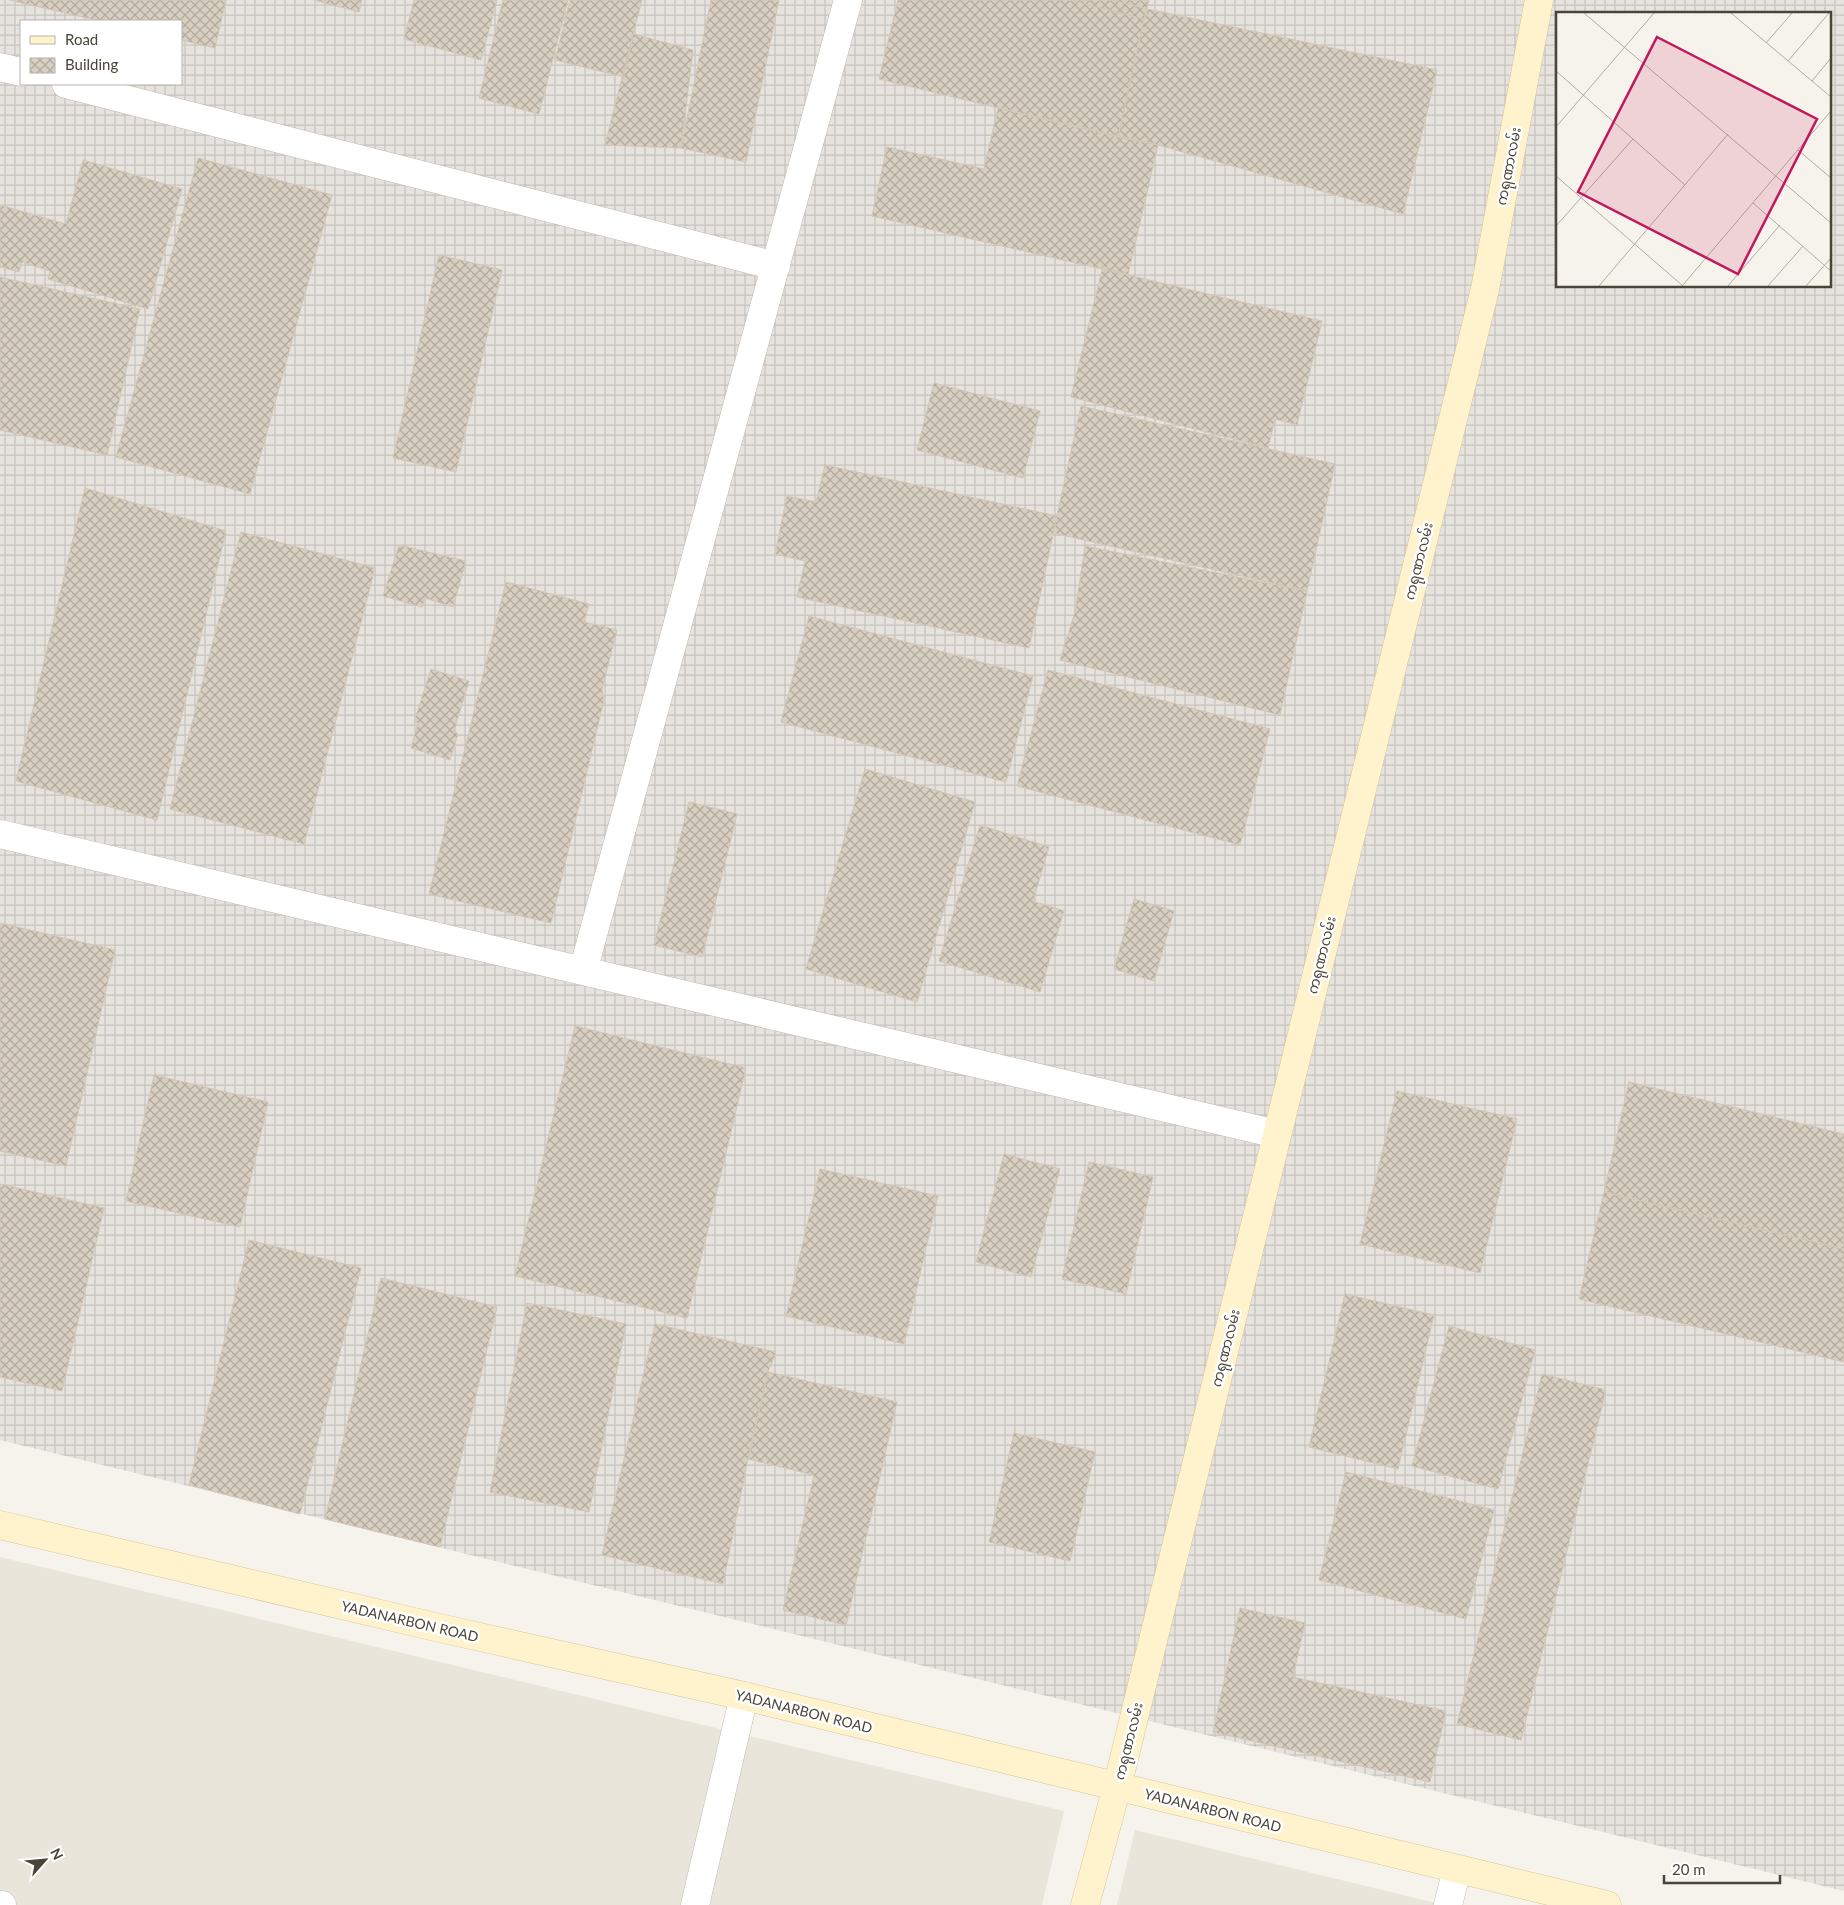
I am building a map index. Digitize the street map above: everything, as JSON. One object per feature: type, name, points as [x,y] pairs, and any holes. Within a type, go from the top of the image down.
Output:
[{"type":"street","points":[[583,971],[848,0]]},
{"type":"street","name":"ကရုဏာလမ်း","points":[[1085,1905],[1116,1787],[1485,289],[1539,0]]},
{"type":"street","points":[[0,67],[20,72]]},
{"type":"street","points":[[70,85],[776,266]]},
{"type":"street","points":[[0,834],[1277,1134]]},
{"type":"street","name":"YADANARBON ROAD","points":[[0,1525],[444,1629],[744,1696],[1607,1905]]},
{"type":"street","points":[[695,1905],[744,1696]]},
{"type":"street","points":[[1448,1905],[1457,1869]]},
{"type":"shaded area","points":[[0,0],[1844,0],[1844,1891],[0,1440]]},
{"type":"shaded area","points":[[0,1557],[1064,1811],[1042,1905],[0,1905]]},
{"type":"shaded area","points":[[1135,1830],[1444,1905],[1117,1905]]},
{"type":"building","points":[[9,0],[226,0],[215,48],[182,40],[182,20],[96,20]]},
{"type":"building","points":[[314,0],[362,0],[359,12]]},
{"type":"building","points":[[414,0],[497,0],[481,60],[404,39]]},
{"type":"building","points":[[503,0],[568,0],[539,114],[479,98]]},
{"type":"building","points":[[570,0],[642,0],[624,77],[555,60]]},
{"type":"building","points":[[711,0],[779,0],[746,162],[681,148]]},
{"type":"building","points":[[898,0],[1112,0],[1148,9],[1144,19],[1118,137],[879,79]]},
{"type":"building","points":[[1069,0],[1149,0],[1144,19]]},
{"type":"building","points":[[1148,9],[1437,70],[1403,214],[1158,145],[1118,137],[1144,19]]},
{"type":"building","points":[[633,34],[693,50],[681,148],[605,145]]},
{"type":"building","points":[[998,108],[1158,145],[1128,275],[872,216],[887,147],[984,169]]},
{"type":"building","points":[[198,158],[332,195],[250,494],[116,457]]},
{"type":"building","points":[[83,160],[182,189],[148,309],[48,279],[50,271],[22,262],[19,272],[0,267],[0,205],[66,224]]},
{"type":"building","points":[[439,255],[502,270],[456,472],[393,458]]},
{"type":"building","points":[[1103,266],[1128,275],[1322,321],[1297,425],[1275,419],[1268,448],[1071,397]]},
{"type":"building","points":[[0,277],[140,309],[107,455],[0,430]]},
{"type":"building","points":[[934,383],[1040,411],[1023,478],[917,450]]},
{"type":"building","points":[[1081,406],[1335,464],[1307,591],[1053,533]]},
{"type":"building","points":[[825,465],[1057,516],[1029,648],[797,597],[805,561],[775,554],[787,496],[816,502]]},
{"type":"building","points":[[85,488],[226,531],[157,820],[16,781]]},
{"type":"building","points":[[241,532],[375,568],[304,844],[170,809]]},
{"type":"building","points":[[399,545],[466,561],[453,607],[425,598],[422,607],[383,596]]},
{"type":"building","points":[[1085,546],[1307,591],[1280,715],[1060,660],[1075,612]]},
{"type":"building","points":[[506,582],[589,604],[584,622],[617,630],[602,689],[604,700],[551,923],[429,894]]},
{"type":"building","points":[[809,616],[1033,676],[1006,782],[781,722]]},
{"type":"building","points":[[431,669],[469,681],[454,731],[458,734],[450,760],[411,748],[418,723],[414,722]]},
{"type":"building","points":[[1048,670],[1270,729],[1240,845],[1017,786]]},
{"type":"building","points":[[865,769],[975,802],[917,1002],[806,969]]},
{"type":"building","points":[[689,802],[737,814],[702,957],[654,945]]},
{"type":"building","points":[[980,825],[1049,847],[1033,901],[1064,911],[1040,992],[939,961]]},
{"type":"building","points":[[1134,899],[1174,911],[1154,981],[1114,969]]},
{"type":"building","points":[[0,923],[115,950],[66,1166],[0,1151]]},
{"type":"building","points":[[575,1026],[746,1068],[687,1318],[515,1276]]},
{"type":"building","points":[[154,1075],[268,1102],[240,1227],[126,1201]]},
{"type":"building","points":[[1629,1082],[1844,1134],[1844,1249],[1604,1192]]},
{"type":"building","points":[[1397,1091],[1517,1119],[1480,1273],[1360,1244]]},
{"type":"building","points":[[1004,1154],[1060,1169],[1031,1277],[976,1262]]},
{"type":"building","points":[[1089,1162],[1153,1177],[1126,1294],[1062,1279]]},
{"type":"building","points":[[820,1169],[938,1196],[904,1344],[786,1316]]},
{"type":"building","points":[[0,1184],[104,1208],[62,1391],[0,1377]]},
{"type":"building","points":[[1604,1192],[1844,1249],[1844,1362],[1579,1299]]},
{"type":"building","points":[[249,1240],[361,1268],[300,1514],[189,1485]]},
{"type":"building","points":[[381,1278],[497,1307],[440,1547],[325,1519]]},
{"type":"building","points":[[1345,1294],[1434,1315],[1398,1469],[1309,1447]]},
{"type":"building","points":[[527,1303],[626,1324],[589,1512],[490,1492]]},
{"type":"building","points":[[655,1324],[776,1352],[768,1372],[748,1459],[723,1584],[602,1555]]},
{"type":"building","points":[[1449,1326],[1535,1350],[1498,1489],[1412,1466]]},
{"type":"building","points":[[768,1372],[897,1402],[846,1625],[783,1610],[814,1475],[748,1459]]},
{"type":"building","points":[[1542,1374],[1606,1390],[1521,1740],[1457,1724]]},
{"type":"building","points":[[1014,1433],[1095,1452],[1070,1561],[989,1542]]},
{"type":"building","points":[[1346,1472],[1494,1510],[1466,1619],[1319,1580]]},
{"type":"building","points":[[1240,1608],[1305,1623],[1293,1677],[1446,1711],[1430,1782],[1213,1732]]}]
